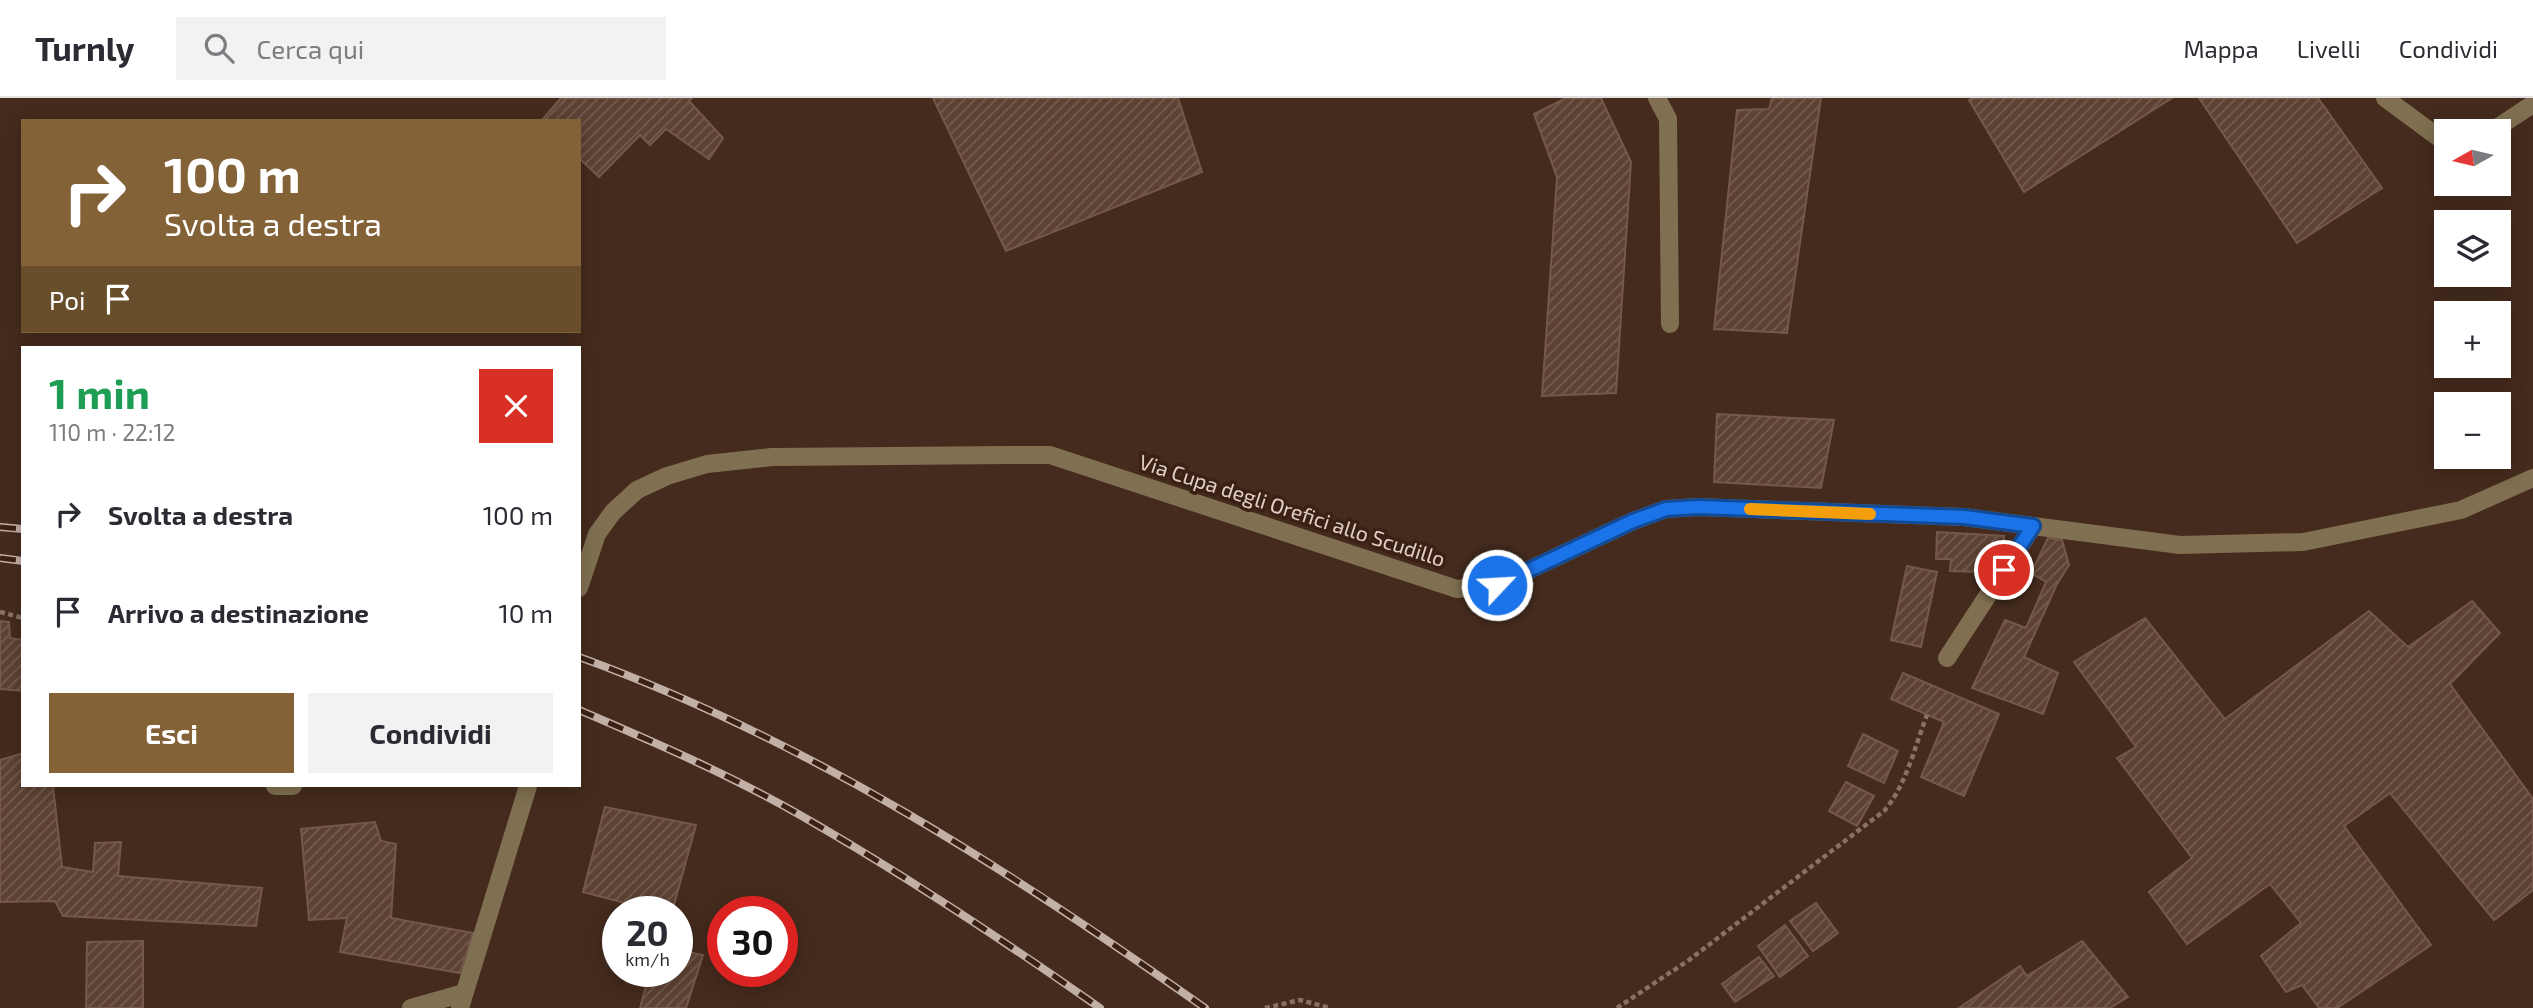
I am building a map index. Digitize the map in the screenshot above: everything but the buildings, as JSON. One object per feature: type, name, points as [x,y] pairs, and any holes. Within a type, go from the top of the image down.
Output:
[{"type":"street","points":[[1657,98],[1668,119],[1670,324]]},
{"type":"street","points":[[2385,98],[2434,134]]},
{"type":"street","points":[[2510,119],[2533,104]]},
{"type":"street","name":"Via Cupa degli Orefici allo Scudillo","points":[[581,582],[597,534],[612,512],[637,490],[707,464],[772,457],[1050,455],[1457,589],[1497,585],[1633,521],[1666,509],[1698,507],[1964,517],[2180,545],[2303,542],[2461,510],[2533,478]]},
{"type":"street","points":[[1948,657],[2033,526]]},
{"type":"street","points":[[411,1008],[462,1000],[528,787]]},
{"type":"path","points":[[0,612],[21,617]]},
{"type":"path","points":[[1616,1008],[1689,960],[1884,811],[1893,802],[1899,789],[1927,715]]},
{"type":"path","points":[[1265,1008],[1300,1000],[1330,1008]]},
{"type":"railway","points":[[0,527],[21,529]]},
{"type":"railway","points":[[0,558],[21,561]]},
{"type":"railway","points":[[581,658],[663,690],[745,727],[904,812],[1056,906],[1205,1008]]},
{"type":"railway","points":[[581,711],[719,773],[800,815],[952,908],[1100,1008]]},
{"type":"slow traffic","points":[[1750,509],[1870,514]]},
{"type":"route","points":[[1497,585],[1633,521],[1666,509],[1698,507],[1964,517],[2033,526],[2004,570]]}]
